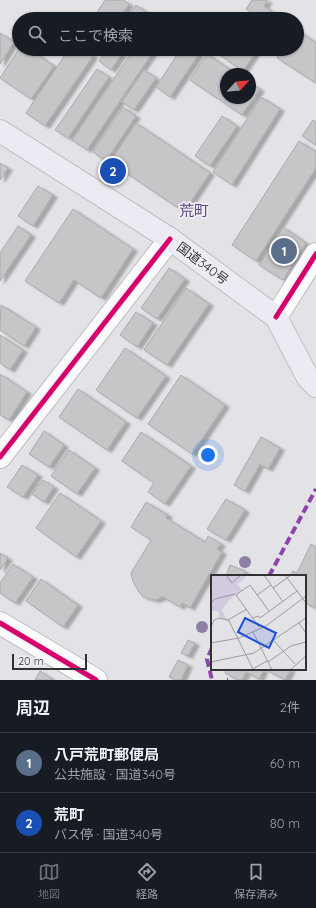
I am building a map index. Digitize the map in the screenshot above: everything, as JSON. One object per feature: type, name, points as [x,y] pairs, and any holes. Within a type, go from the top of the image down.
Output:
[{"type":"highway","name":"国道340号","points":[[0,131],[170,239],[276,317],[308,378],[316,386]]},
{"type":"street","points":[[0,456],[170,239]]},
{"type":"street","points":[[276,317],[316,254]]},
{"type":"street","points":[[0,623],[96,680]]},
{"type":"building","points":[[105,0],[123,0],[129,4],[124,12],[97,12]]},
{"type":"building","points":[[252,0],[268,0],[264,6],[273,12],[250,12],[246,9]]},
{"type":"building","points":[[136,5],[146,12],[132,12]]},
{"type":"building","points":[[0,33],[12,41],[12,45],[0,64]]},
{"type":"building","points":[[304,35],[316,43],[316,83],[277,58],[278,56],[304,56]]},
{"type":"building","points":[[14,56],[39,56],[54,66],[31,99],[0,78]]},
{"type":"building","points":[[64,56],[93,56],[45,126],[26,113]]},
{"type":"building","points":[[102,56],[120,56],[111,70],[99,61]]},
{"type":"building","points":[[129,56],[150,56],[87,150],[72,140]]},
{"type":"building","points":[[176,56],[198,56],[170,97],[156,87]]},
{"type":"building","points":[[206,56],[210,56],[228,68],[220,68],[220,100],[190,80]]},
{"type":"building","points":[[221,56],[253,56],[245,68],[239,68]]},
{"type":"building","points":[[97,69],[109,77],[68,138],[55,130]]},
{"type":"building","points":[[144,70],[156,78],[134,110],[122,102]]},
{"type":"building","points":[[256,87],[260,89],[256,95]]},
{"type":"building","points":[[261,97],[280,109],[232,185],[213,172]]},
{"type":"building","points":[[226,104],[250,104],[242,115]]},
{"type":"building","points":[[123,107],[136,116],[106,161],[93,152]]},
{"type":"building","points":[[222,116],[237,126],[210,166],[195,156]]},
{"type":"building","points":[[313,120],[316,122],[316,145],[302,136]]},
{"type":"building","points":[[136,123],[210,173],[184,212],[110,162]]},
{"type":"building","points":[[299,141],[316,152],[316,168],[256,261],[232,245]]},
{"type":"building","points":[[0,163],[8,168],[0,180]]},
{"type":"building","points":[[38,186],[53,195],[33,226],[18,216]]},
{"type":"building","points":[[73,209],[133,249],[101,298],[74,280],[59,303],[25,281]]},
{"type":"building","points":[[18,226],[31,235],[0,281],[0,253]]},
{"type":"building","points":[[283,227],[306,243],[283,280],[259,265]]},
{"type":"building","points":[[169,268],[185,279],[157,319],[141,308]]},
{"type":"building","points":[[186,288],[209,304],[167,365],[144,350]]},
{"type":"building","points":[[1,305],[36,327],[24,346],[0,330]]},
{"type":"building","points":[[136,312],[153,323],[137,347],[120,335]]},
{"type":"building","points":[[0,335],[23,350],[10,370],[0,363]]},
{"type":"building","points":[[125,348],[166,376],[137,418],[96,390]]},
{"type":"building","points":[[0,374],[27,392],[9,420],[0,415]]},
{"type":"building","points":[[181,375],[225,405],[192,454],[148,424]]},
{"type":"building","points":[[78,389],[126,422],[107,450],[59,417]]},
{"type":"building","points":[[44,431],[64,445],[49,467],[29,454]]},
{"type":"building","points":[[141,432],[191,466],[165,504],[148,492],[154,483],[122,461]]},
{"type":"building","points":[[261,437],[280,448],[268,469],[260,464],[245,491],[234,485]]},
{"type":"building","points":[[69,450],[95,468],[77,494],[51,476]]},
{"type":"building","points":[[22,465],[38,475],[23,497],[7,487]]},
{"type":"building","points":[[43,480],[54,487],[44,502],[32,494]]},
{"type":"building","points":[[60,493],[101,521],[76,557],[36,528]]},
{"type":"building","points":[[226,499],[245,510],[226,540],[207,529]]},
{"type":"building","points":[[146,502],[168,515],[166,518],[205,542],[208,536],[221,544],[217,549],[222,552],[190,608],[182,603],[180,607],[163,597],[155,600],[143,597],[133,582],[131,573],[151,540],[131,527]]},
{"type":"building","points":[[311,544],[316,547],[316,608],[306,603],[306,575],[291,575],[293,571],[297,573]]},
{"type":"building","points":[[0,553],[8,558],[0,570]]},
{"type":"building","points":[[13,564],[33,577],[15,603],[0,593],[0,583]]},
{"type":"building","points":[[230,565],[245,571],[243,575],[226,575]]},
{"type":"building","points":[[41,579],[78,605],[63,627],[26,601]]},
{"type":"building","points":[[188,640],[195,643],[188,656],[181,653]]},
{"type":"building","points":[[178,660],[188,665],[181,680],[175,680],[169,677]]},
{"type":"building","points":[[226,670],[264,670],[259,679],[246,672],[242,680],[238,680],[225,673]]},
{"type":"building","points":[[269,670],[290,670],[285,680],[268,671]]},
{"type":"building","points":[[40,671],[52,679],[35,680]]},
{"type":"marked path","points":[[270,575],[316,489]]},
{"type":"marked path","points":[[211,650],[207,659],[212,680]]},
{"type":"cycle path","points":[[0,457],[170,239]]},
{"type":"cycle path","points":[[276,317],[316,254]]},
{"type":"cycle path","points":[[0,623],[96,680]]},
{"type":"place","name":"荒町","points":[[113,171]]},
{"type":"place","name":"八戸荒町郵便局","points":[[284,251]]},
{"type":"district","name":"荒町","points":[[194,210]]}]
